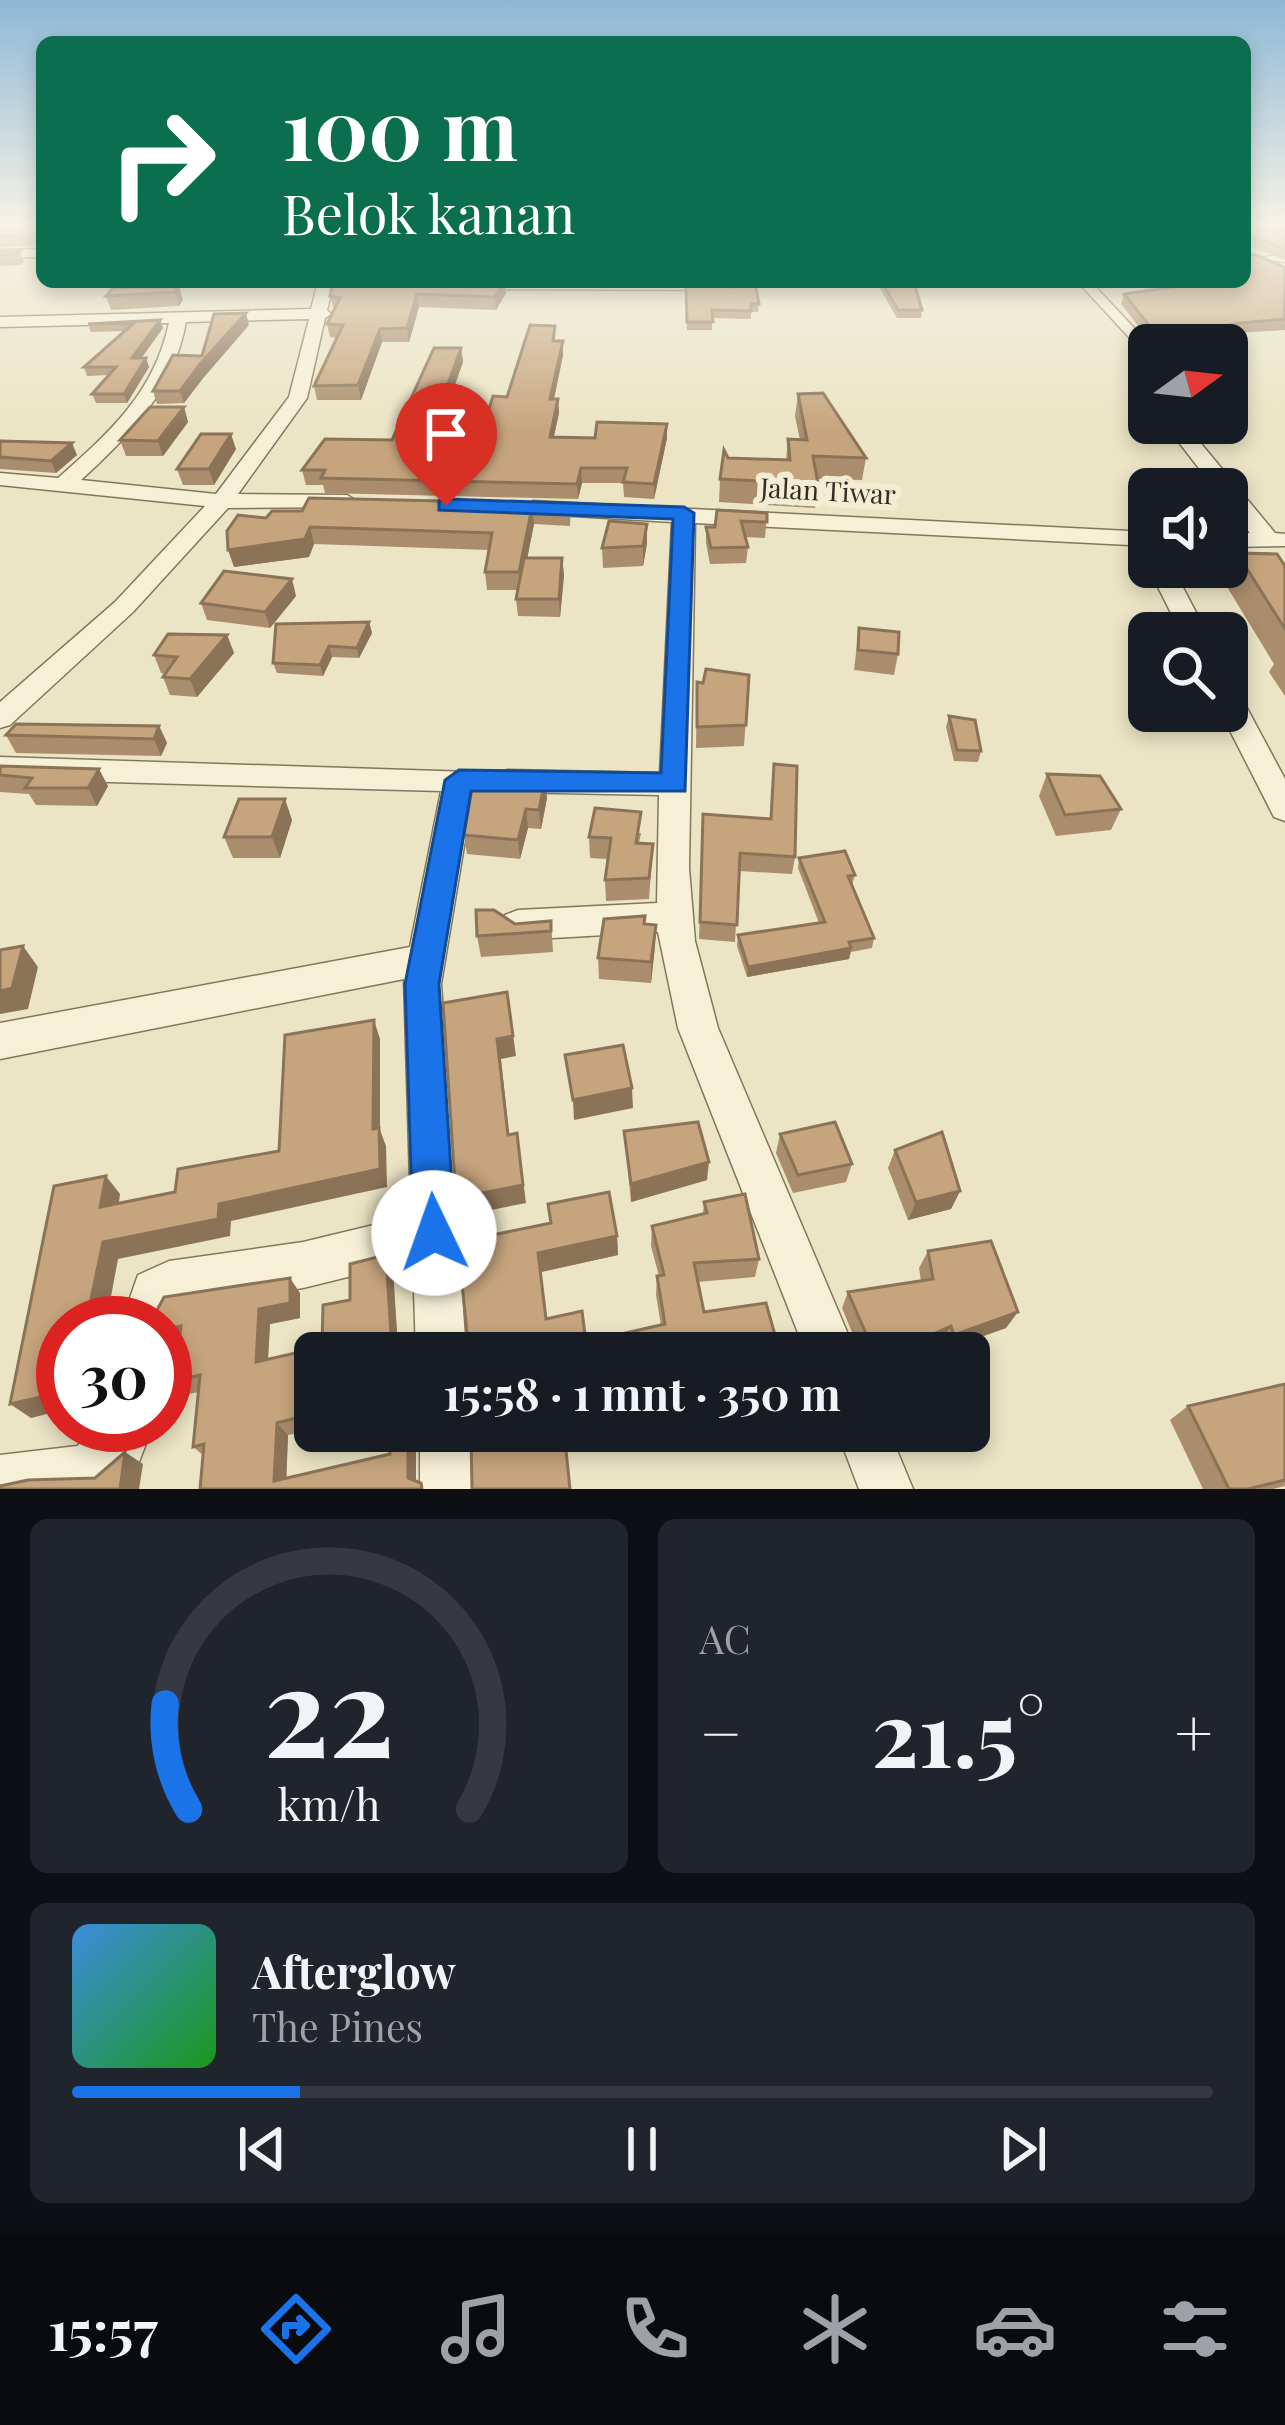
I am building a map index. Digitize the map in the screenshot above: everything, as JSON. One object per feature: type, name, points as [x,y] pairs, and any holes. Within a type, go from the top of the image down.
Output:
[{"type":"street","points":[[0,718],[124,607],[222,501],[298,398],[325,292]]},
{"type":"street","points":[[1092,292],[1128,331]]},
{"type":"street","points":[[0,322],[322,314]]},
{"type":"street","points":[[64,484],[125,428],[171,368],[178,321]]},
{"type":"street","points":[[1190,444],[1209,468]]},
{"type":"street","points":[[0,479],[222,501],[374,503]]},
{"type":"street","name":"Jalan Tiwar","points":[[517,508],[684,513],[1128,541]]},
{"type":"street","points":[[1248,512],[1276,540]]},
{"type":"street","points":[[684,513],[673,917],[698,1028],[822,1332]]},
{"type":"street","points":[[1245,732],[1285,809]]},
{"type":"street","points":[[0,767],[675,784]]},
{"type":"street","points":[[440,1332],[422,1005],[424,960],[459,780]]},
{"type":"street","points":[[518,925],[673,917]]},
{"type":"street","points":[[0,1041],[424,960]]},
{"type":"street","points":[[154,1296],[169,1285],[303,1265],[434,1233]]},
{"type":"street","points":[[0,1482],[97,1468],[117,1452]]},
{"type":"street","points":[[446,1452],[447,1489]]},
{"type":"street","points":[[871,1452],[886,1489]]},
{"type":"building","points":[[109,292],[167,292],[106,296]]},
{"type":"building","points":[[331,292],[498,292],[495,297],[417,294],[407,328],[380,329],[358,385],[314,386],[343,325],[327,324],[340,298]]},
{"type":"building","points":[[686,292],[757,292],[759,304],[751,304],[751,311],[712,310],[713,322],[687,322]]},
{"type":"building","points":[[888,292],[917,292],[922,310],[898,310]]},
{"type":"building","points":[[1285,292],[1285,319],[1148,324],[1124,294]]},
{"type":"building","points":[[246,313],[180,391],[153,391],[173,355],[202,356],[214,314]]},
{"type":"building","points":[[160,320],[132,358],[146,358],[124,394],[92,394],[116,367],[84,367],[134,323],[88,324]]},
{"type":"building","points":[[530,325],[555,326],[553,341],[563,341],[550,399],[558,399],[550,437],[595,438],[597,422],[667,424],[654,484],[623,482],[627,468],[581,468],[577,484],[321,478],[325,470],[302,470],[325,439],[392,440],[434,348],[461,348],[429,437],[480,438],[493,396],[507,397]]},
{"type":"building","points":[[823,393],[866,458],[813,456],[818,484],[720,479],[724,450],[728,458],[790,460],[788,439],[807,440],[798,394]]},
{"type":"building","points":[[150,407],[184,407],[158,441],[120,440]]},
{"type":"building","points":[[201,434],[231,434],[209,469],[177,469]]},
{"type":"building","points":[[0,441],[72,443],[51,461],[0,457]]},
{"type":"building","points":[[309,498],[571,504],[570,509],[532,507],[519,572],[485,572],[492,533],[310,527],[305,539],[228,550],[227,531],[238,515],[266,518],[272,511],[302,511]]},
{"type":"building","points":[[717,510],[767,513],[767,522],[741,521],[748,547],[711,548],[706,527],[715,527]]},
{"type":"building","points":[[609,521],[647,524],[643,546],[602,548]]},
{"type":"building","points":[[1248,553],[1277,554],[1285,566],[1285,629],[1248,570]]},
{"type":"building","points":[[524,558],[562,558],[559,599],[516,599]]},
{"type":"building","points":[[224,571],[292,579],[265,612],[201,603]]},
{"type":"building","points":[[369,622],[357,648],[329,646],[320,665],[273,663],[276,624]]},
{"type":"building","points":[[859,628],[899,632],[898,654],[858,650]]},
{"type":"building","points":[[168,634],[227,635],[190,679],[163,677],[177,657],[154,655]]},
{"type":"building","points":[[706,669],[749,675],[746,725],[697,727],[697,682],[703,683]]},
{"type":"building","points":[[949,716],[975,720],[981,751],[957,750]]},
{"type":"building","points":[[16,724],[159,726],[154,739],[6,735]]},
{"type":"building","points":[[774,764],[797,766],[795,857],[740,853],[737,925],[700,922],[703,814],[771,819]]},
{"type":"building","points":[[0,766],[99,769],[88,788],[25,788],[32,778],[0,775]]},
{"type":"building","points":[[1047,774],[1100,776],[1121,809],[1065,815]]},
{"type":"building","points":[[474,777],[545,779],[539,810],[526,809],[518,840],[464,835]]},
{"type":"building","points":[[239,799],[285,799],[272,837],[224,837]]},
{"type":"building","points":[[595,808],[641,812],[636,843],[653,844],[649,878],[605,880],[611,838],[589,837]]},
{"type":"building","points":[[845,851],[855,875],[848,876],[874,938],[849,942],[851,948],[748,967],[738,935],[825,922],[799,858]]},
{"type":"building","points":[[476,910],[494,910],[515,924],[551,921],[551,931],[477,936]]},
{"type":"building","points":[[645,916],[644,924],[656,925],[651,962],[598,958],[604,919]]},
{"type":"building","points":[[23,946],[12,988],[0,991],[0,950]]},
{"type":"building","points":[[507,992],[513,1036],[497,1039],[508,1135],[517,1133],[523,1185],[456,1198],[443,1003]]},
{"type":"building","points":[[374,1020],[373,1129],[379,1128],[380,1169],[219,1204],[218,1219],[103,1242],[92,1296],[36,1296],[36,1398],[10,1404],[54,1186],[106,1176],[100,1207],[175,1192],[178,1169],[279,1151],[285,1035]]},
{"type":"building","points":[[623,1045],[632,1088],[573,1100],[565,1055]]},
{"type":"building","points":[[698,1122],[709,1162],[631,1184],[624,1131]]},
{"type":"building","points":[[835,1122],[852,1164],[798,1175],[780,1134]]},
{"type":"building","points":[[942,1132],[960,1191],[916,1202],[895,1150]]},
{"type":"building","points":[[609,1192],[617,1236],[538,1253],[546,1319],[582,1311],[585,1332],[467,1332],[458,1242],[551,1223],[548,1204]]},
{"type":"building","points":[[745,1194],[759,1259],[694,1263],[704,1312],[766,1303],[774,1332],[630,1332],[665,1324],[657,1276],[664,1275],[652,1226],[707,1213],[704,1202]]},
{"type":"building","points":[[991,1241],[1018,1312],[962,1332],[953,1332],[951,1326],[938,1332],[865,1332],[848,1292],[933,1279],[928,1251]]},
{"type":"building","points":[[386,1255],[391,1332],[322,1332],[323,1305],[350,1300],[350,1264]]},
{"type":"building","points":[[290,1278],[290,1303],[259,1309],[256,1362],[294,1353],[294,1419],[277,1423],[274,1481],[390,1452],[408,1452],[408,1478],[421,1483],[422,1489],[200,1489],[204,1444],[193,1447],[200,1375],[192,1377],[192,1296],[171,1296]]},
{"type":"building","points":[[1285,1384],[1285,1480],[1229,1489],[1188,1406]]},
{"type":"building","points":[[125,1452],[120,1489],[0,1489],[28,1480],[95,1478]]},
{"type":"building","points":[[471,1452],[566,1452],[570,1489],[472,1489]]},
{"type":"route","points":[[434,1233],[422,984],[459,780],[675,784],[684,513],[446,506]]}]
